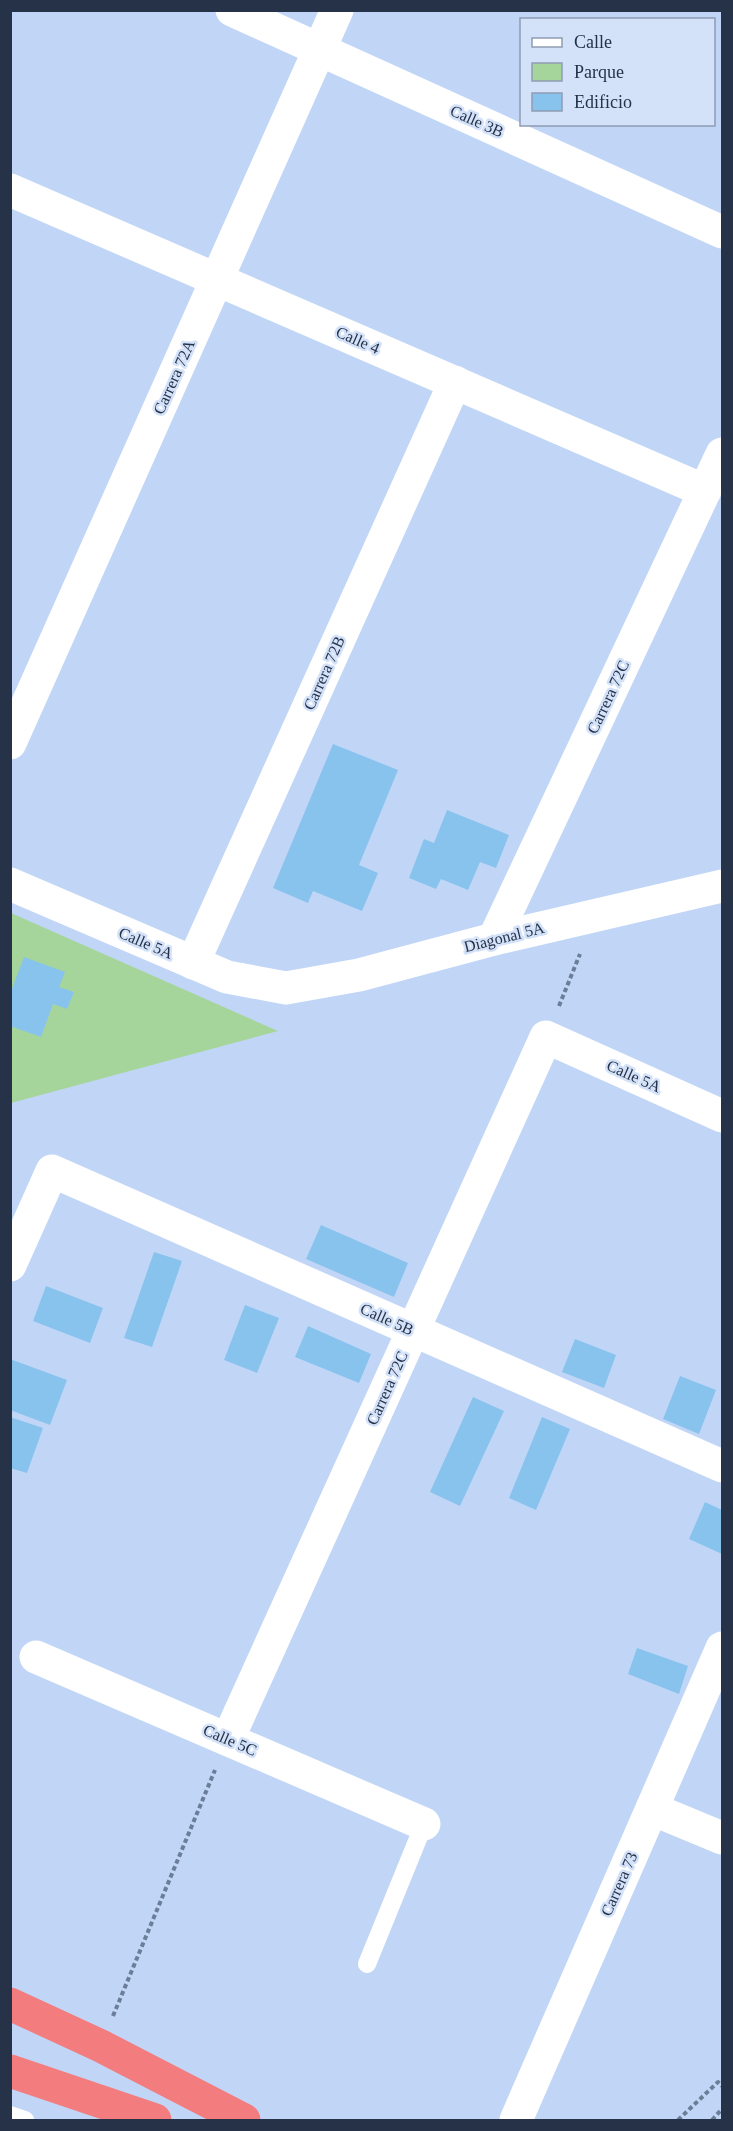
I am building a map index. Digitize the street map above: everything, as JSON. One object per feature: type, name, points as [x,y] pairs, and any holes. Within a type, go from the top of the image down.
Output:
[{"type":"highway","points":[[10,2004],[101,2046],[244,2121]]},
{"type":"highway","points":[[10,2070],[155,2121]]},
{"type":"street","name":"Calle 3B","points":[[232,10],[723,232]]},
{"type":"street","name":"Carrera 72A","points":[[10,743],[337,10]]},
{"type":"street","name":"Calle 4","points":[[10,189],[705,491]]},
{"type":"street","name":"Carrera 72B","points":[[193,963],[455,382]]},
{"type":"street","name":"Carrera 72C","points":[[494,939],[723,454]]},
{"type":"street","name":"Calle 5A","points":[[10,884],[227,977],[286,988]]},
{"type":"street","name":"Diagonal 5A","points":[[286,988],[359,975],[494,939],[723,886]]},
{"type":"street","name":"Carrera 72C","points":[[228,1739],[546,1037]]},
{"type":"street","name":"Calle 5A","points":[[546,1037],[723,1116]]},
{"type":"street","name":"Calle 5B","points":[[10,1265],[52,1171],[723,1466]]},
{"type":"street","name":"Carrera 73","points":[[516,2121],[723,1648]]},
{"type":"street","name":"Calle 5C","points":[[36,1657],[424,1824]]},
{"type":"street","points":[[652,1809],[723,1838]]},
{"type":"lane","points":[[367,1964],[424,1824]]},
{"type":"lane","points":[[10,2115],[25,2121]]},
{"type":"path","points":[[546,1037],[596,916]]},
{"type":"path","points":[[101,2046],[228,1739]]},
{"type":"path","points":[[678,2121],[718,2082],[723,2086]]},
{"type":"path","points":[[712,2121],[723,2109]]},
{"type":"green space","points":[[11,913],[278,1031],[11,1103]]},
{"type":"building","points":[[333,744],[398,770],[359,865],[378,873],[362,911],[313,891],[308,903],[273,888]]},
{"type":"building","points":[[447,810],[509,835],[496,868],[480,862],[468,890],[441,879],[436,889],[409,878],[424,839],[434,843]]},
{"type":"building","points":[[24,957],[65,972],[59,987],[74,992],[67,1009],[53,1004],[41,1037],[10,1026],[10,994]]},
{"type":"building","points":[[321,1225],[408,1263],[394,1297],[306,1259]]},
{"type":"building","points":[[154,1252],[182,1261],[152,1347],[124,1338]]},
{"type":"building","points":[[46,1286],[103,1308],[90,1343],[33,1321]]},
{"type":"building","points":[[245,1305],[279,1318],[257,1373],[224,1360]]},
{"type":"building","points":[[308,1326],[371,1354],[359,1383],[295,1357]]},
{"type":"building","points":[[575,1339],[616,1355],[604,1388],[562,1372]]},
{"type":"building","points":[[10,1359],[67,1380],[50,1425],[10,1410]]},
{"type":"building","points":[[680,1376],[716,1390],[699,1434],[663,1419]]},
{"type":"building","points":[[473,1397],[504,1411],[460,1506],[430,1492]]},
{"type":"building","points":[[10,1417],[43,1428],[27,1473],[10,1468]]},
{"type":"building","points":[[542,1417],[570,1429],[536,1510],[509,1498]]},
{"type":"building","points":[[705,1502],[722,1510],[722,1554],[689,1539]]},
{"type":"building","points":[[637,1648],[688,1666],[679,1694],[628,1674]]}]
